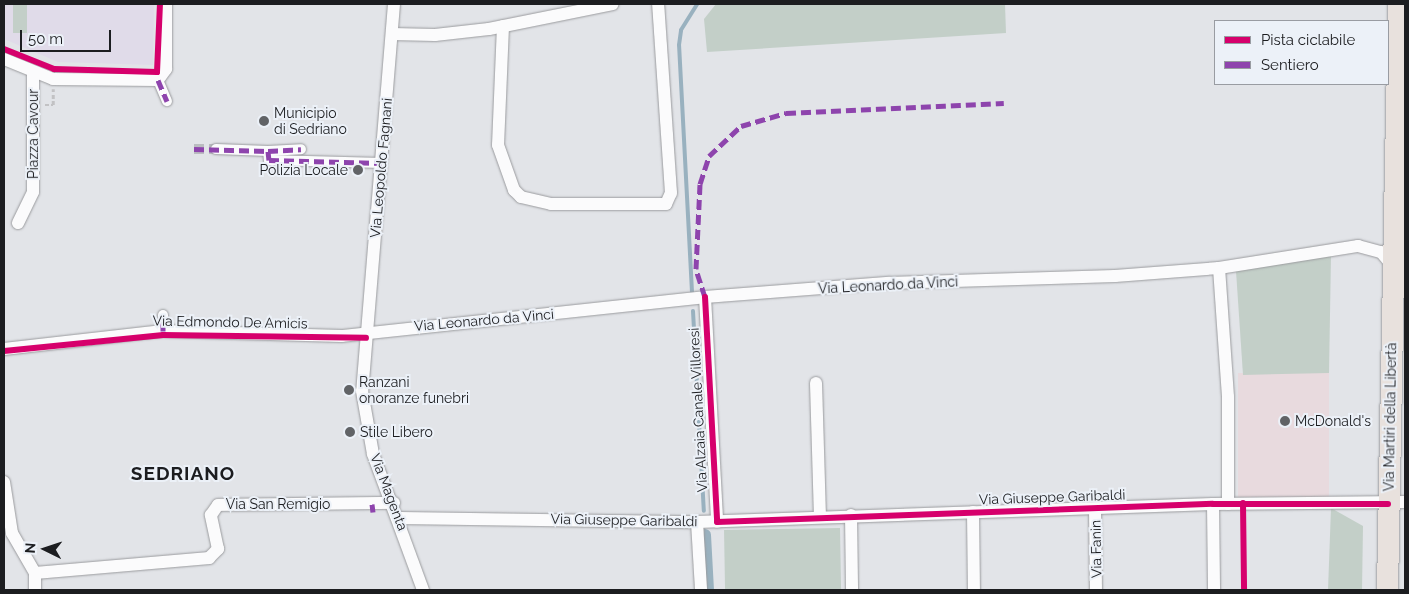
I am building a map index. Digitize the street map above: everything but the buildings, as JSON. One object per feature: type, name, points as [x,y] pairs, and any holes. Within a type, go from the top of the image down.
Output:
[{"type":"main road","name":"Via Martiri della Libertà","points":[[1387,590],[1397,503],[1394,274],[1400,241],[1398,4]]},
{"type":"street","points":[[4,59],[53,79],[155,81],[166,69],[166,4]]},
{"type":"street","name":"Via Leopoldo Fagnani","points":[[366,333],[382,163],[394,4]]},
{"type":"street","points":[[392,34],[435,35],[503,26],[613,4]]},
{"type":"street","points":[[503,26],[498,145],[518,193],[551,204],[666,204],[671,200],[658,4]]},
{"type":"street","name":"Piazza Cavour","points":[[18,223],[33,192],[33,72]]},
{"type":"street","points":[[155,81],[167,101]]},
{"type":"street","points":[[216,150],[268,151],[301,149]]},
{"type":"street","points":[[268,151],[269,160],[382,163]]},
{"type":"street","name":"Via Leonardo da Vinci","points":[[366,333],[704,297],[889,283],[1115,276],[1219,268],[1358,246],[1388,258],[1394,274]]},
{"type":"street","points":[[1219,268],[1228,397],[1228,504]]},
{"type":"street","name":"Via Alzaia Canale Villoresi","points":[[704,297],[717,522]]},
{"type":"street","points":[[163,314],[163,330]]},
{"type":"street","name":"Via Edmondo De Amicis","points":[[4,349],[163,330],[257,337],[366,333]]},
{"type":"street","name":"Via Magenta","points":[[366,333],[362,391],[373,454],[400,518],[423,590]]},
{"type":"street","points":[[816,383],[820,516]]},
{"type":"street","points":[[4,482],[12,533],[35,573],[36,590]]},
{"type":"street","name":"Via San Remigio","points":[[35,573],[209,558],[218,549],[211,516],[218,505],[373,508],[394,503]]},
{"type":"street","name":"Via Giuseppe Garibaldi","points":[[400,518],[717,522],[820,516],[1213,504],[1397,503]]},
{"type":"street","points":[[1213,504],[1214,590]]},
{"type":"street","name":"Via Fanin","points":[[1095,509],[1096,590]]},
{"type":"street","points":[[973,512],[974,590]]},
{"type":"street","points":[[851,515],[852,590]]},
{"type":"street","points":[[697,522],[700,590]]},
{"type":"path","points":[[33,106],[53,105],[53,79]]},
{"type":"shaded area","points":[[4,4],[154,4],[153,65],[58,62],[4,39]]},
{"type":"shaded area","points":[[13,4],[27,4],[27,33],[13,33]]},
{"type":"shaded area","points":[[716,4],[1005,4],[1006,33],[707,52],[704,19]]},
{"type":"shaded area","points":[[1331,256],[1329,373],[1243,375],[1236,271]]},
{"type":"shaded area","points":[[1238,373],[1329,373],[1329,497],[1238,497]]},
{"type":"shaded area","points":[[1331,508],[1363,526],[1362,590],[1328,590]]},
{"type":"shaded area","points":[[840,528],[841,590],[725,590],[724,530]]},
{"type":"waterway","points":[[692,292],[679,45],[681,30],[697,4]]},
{"type":"waterway","points":[[693,311],[704,511]]},
{"type":"waterway","points":[[705,535],[708,590]]},
{"type":"tunnel","points":[[194,149],[216,149]]},
{"type":"marked path","points":[[158,80],[167,101]]},
{"type":"marked path","points":[[705,297],[696,269],[700,184],[709,156],[741,126],[786,113],[1004,103]]},
{"type":"marked path","points":[[194,149],[268,151],[269,160],[382,163]]},
{"type":"marked path","points":[[268,151],[301,149]]},
{"type":"marked path","points":[[163,315],[163,331]]},
{"type":"marked path","points":[[372,504],[373,512]]},
{"type":"cycle path","points":[[4,49],[54,69],[157,72],[160,4]]},
{"type":"cycle path","points":[[705,297],[717,522],[1213,504],[1388,504]]},
{"type":"cycle path","points":[[4,351],[163,335],[366,338]]},
{"type":"cycle path","points":[[1243,503],[1244,590]]},
{"type":"place","name":"Municipio di Sedriano","points":[[264,121]]},
{"type":"place","name":"Polizia Locale","points":[[358,170]]},
{"type":"place","name":"Ranzani onoranze funebri","points":[[349,390]]},
{"type":"place","name":"McDonald's","points":[[1285,421]]},
{"type":"place","name":"Stile Libero","points":[[350,432]]},
{"type":"district","name":"SEDRIANO","points":[[183,474]]}]
